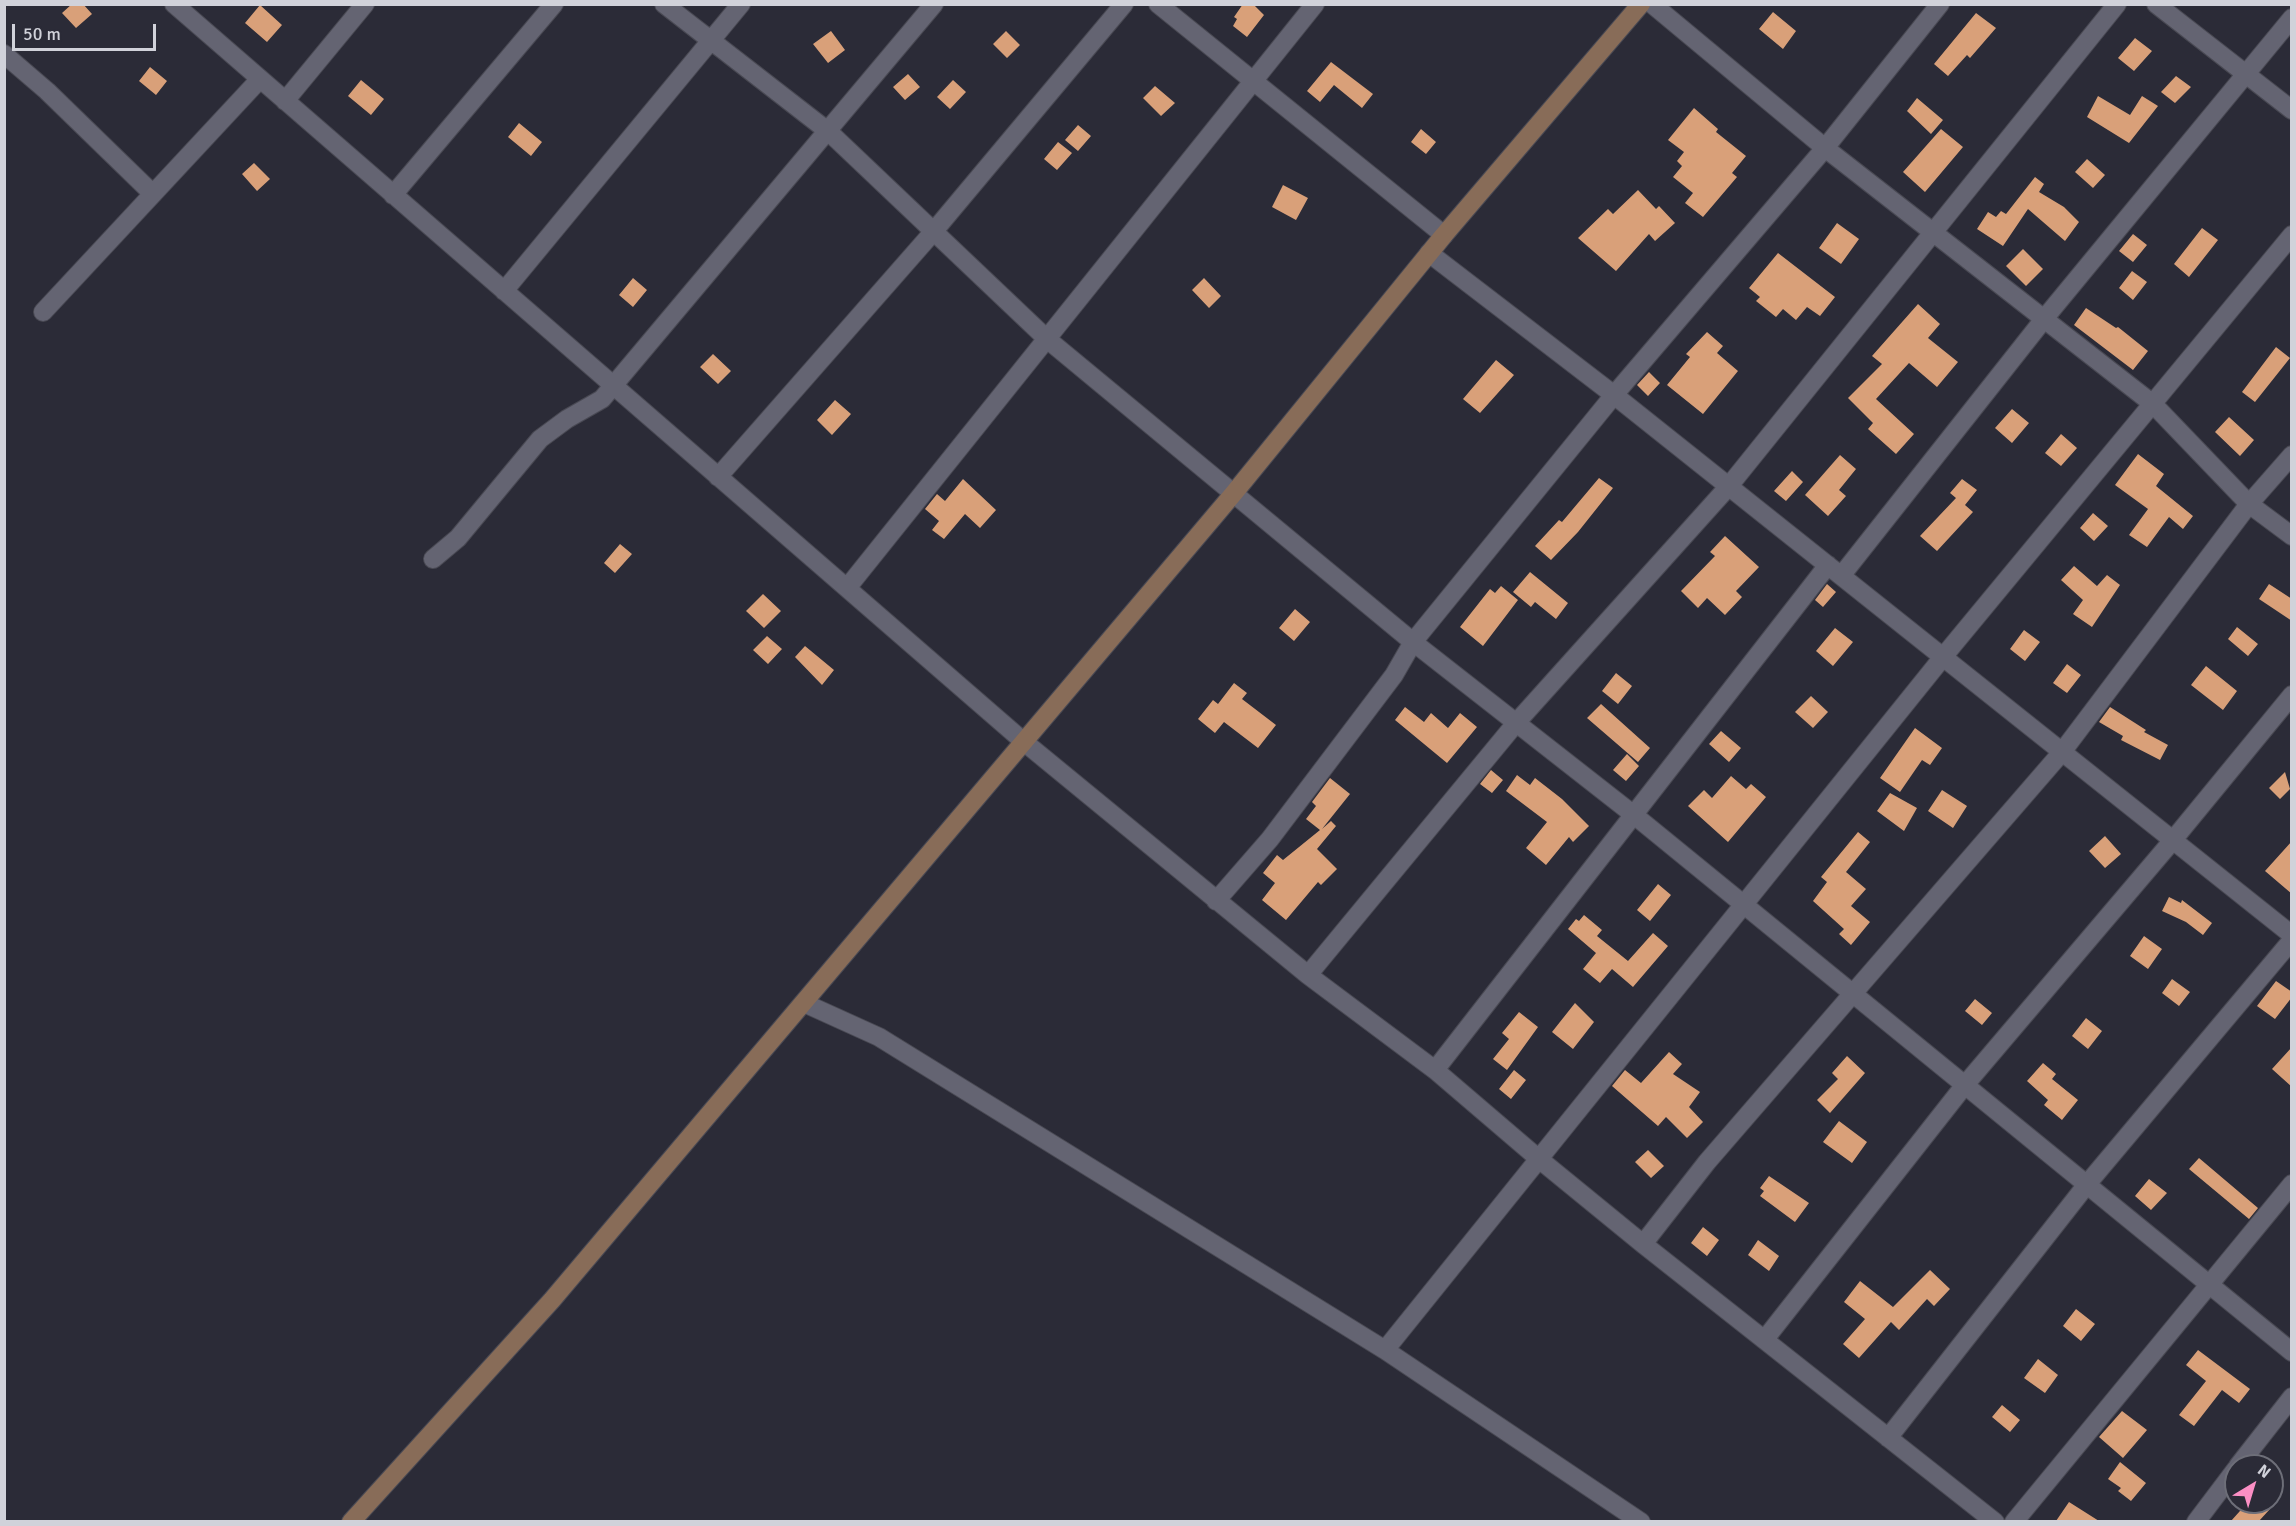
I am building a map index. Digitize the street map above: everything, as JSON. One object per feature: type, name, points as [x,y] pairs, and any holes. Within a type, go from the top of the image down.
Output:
[{"type":"street","points":[[174,4],[1023,741],[1308,975],[1435,1070],[1643,1244],[1995,1521]]},
{"type":"street","points":[[285,101],[365,4]]},
{"type":"street","points":[[393,195],[554,4]]},
{"type":"street","points":[[664,4],[710,42],[829,132],[1047,339],[1413,642],[1634,815],[2292,1352]]},
{"type":"street","points":[[504,291],[741,4]]},
{"type":"street","points":[[433,559],[458,538],[540,439],[567,419],[602,399],[829,132],[934,4]]},
{"type":"street","points":[[718,477],[934,231],[1124,4]]},
{"type":"street","points":[[1158,4],[1444,235]]},
{"type":"street","points":[[847,588],[1315,4]]},
{"type":"street","points":[[351,1521],[552,1300],[1234,493],[1429,253],[1641,4]]},
{"type":"street","points":[[1652,4],[1825,148],[2153,404],[2249,504],[2292,536]]},
{"type":"street","points":[[1216,901],[1270,839],[1394,675],[1413,642],[1614,395],[1825,148],[1940,4]]},
{"type":"street","points":[[1308,975],[1516,723],[1730,486],[2118,4]]},
{"type":"street","points":[[2156,4],[2292,110]]},
{"type":"street","points":[[1435,1070],[1634,815],[2292,18]]},
{"type":"street","points":[[4,54],[47,91],[153,194]]},
{"type":"street","points":[[43,312],[260,79]]},
{"type":"street","points":[[1385,1350],[1943,657],[2292,235]]},
{"type":"street","points":[[1429,253],[1730,486],[2292,935]]},
{"type":"street","points":[[1643,1244],[1707,1162],[1855,994],[1929,903],[2062,752],[2249,504],[2292,455]]},
{"type":"street","points":[[1765,1339],[1964,1086],[2173,840],[2292,695]]},
{"type":"street","points":[[1888,1438],[2088,1184],[2292,940]]},
{"type":"street","points":[[804,1003],[879,1037],[1385,1350],[1641,1521]]},
{"type":"street","points":[[2014,1521],[2292,1184]]},
{"type":"street","points":[[2248,1454],[2292,1397]]},
{"type":"street","points":[[2196,1521],[2224,1485]]},
{"type":"building","points":[[72,4],[83,4],[92,14],[76,28],[62,13]]},
{"type":"building","points":[[1243,4],[1253,4],[1264,15],[1247,37],[1233,26],[1237,19],[1234,17]]},
{"type":"building","points":[[260,5],[282,25],[267,42],[245,23]]},
{"type":"building","points":[[1773,12],[1796,31],[1783,49],[1759,29]]},
{"type":"building","points":[[1976,13],[1996,28],[1970,58],[1967,55],[1948,76],[1934,64]]},
{"type":"building","points":[[831,31],[845,50],[828,63],[813,44]]},
{"type":"building","points":[[1006,31],[1020,45],[1007,58],[993,44]]},
{"type":"building","points":[[2135,38],[2152,51],[2134,71],[2118,58]]},
{"type":"building","points":[[1331,62],[1373,94],[1362,108],[1334,85],[1320,102],[1307,91]]},
{"type":"building","points":[[150,67],[167,81],[156,95],[139,81]]},
{"type":"building","points":[[908,74],[920,87],[905,100],[893,87]]},
{"type":"building","points":[[2176,76],[2191,87],[2175,103],[2161,92]]},
{"type":"building","points":[[361,80],[384,99],[371,115],[348,96]]},
{"type":"building","points":[[953,80],[966,92],[950,109],[937,97]]},
{"type":"building","points":[[1155,86],[1175,103],[1161,116],[1143,98]]},
{"type":"building","points":[[2098,96],[2130,115],[2142,96],[2158,106],[2129,143],[2087,117]]},
{"type":"building","points":[[1917,98],[1943,120],[1931,134],[1907,111]]},
{"type":"building","points":[[1694,108],[1718,129],[1716,132],[1746,156],[1732,173],[1737,177],[1703,217],[1685,203],[1693,193],[1673,177],[1682,166],[1677,161],[1684,152],[1668,140]]},
{"type":"building","points":[[519,123],[542,142],[531,156],[508,137]]},
{"type":"building","points":[[1078,125],[1091,136],[1078,151],[1065,140]]},
{"type":"building","points":[[1421,129],[1436,142],[1426,154],[1411,142]]},
{"type":"building","points":[[1941,129],[1963,147],[1925,192],[1903,172]]},
{"type":"building","points":[[1058,142],[1072,153],[1057,170],[1044,159]]},
{"type":"building","points":[[2087,159],[2105,175],[2093,188],[2075,172]]},
{"type":"building","points":[[254,163],[270,179],[257,191],[242,174]]},
{"type":"building","points":[[2035,177],[2044,184],[2039,192],[2064,207],[2079,222],[2065,241],[2028,209],[2003,246],[1977,229],[1988,212],[1996,217],[2001,211],[2006,214]]},
{"type":"building","points":[[1283,185],[1308,198],[1296,220],[1272,207]]},
{"type":"building","points":[[1638,190],[1656,209],[1659,206],[1675,223],[1655,241],[1649,234],[1616,271],[1578,238],[1608,209],[1613,214]]},
{"type":"building","points":[[1837,223],[1859,239],[1841,264],[1819,248]]},
{"type":"building","points":[[2202,228],[2218,240],[2189,277],[2174,264]]},
{"type":"building","points":[[2133,234],[2147,245],[2133,262],[2119,251]]},
{"type":"building","points":[[2023,249],[2043,269],[2026,286],[2006,266]]},
{"type":"building","points":[[1778,253],[1835,297],[1820,316],[1807,307],[1796,320],[1783,309],[1776,317],[1756,301],[1760,297],[1749,288]]},
{"type":"building","points":[[2132,271],[2147,282],[2133,300],[2119,288]]},
{"type":"building","points":[[633,278],[647,290],[633,307],[619,295]]},
{"type":"building","points":[[1204,278],[1221,296],[1209,308],[1192,290]]},
{"type":"building","points":[[1918,304],[1940,324],[1928,338],[1958,362],[1937,387],[1909,363],[1876,399],[1914,434],[1896,454],[1868,429],[1873,423],[1848,398],[1882,364],[1872,356]]},
{"type":"building","points":[[2086,308],[2116,328],[2118,327],[2148,351],[2133,370],[2074,325]]},
{"type":"building","points":[[1707,332],[1723,346],[1717,353],[1738,371],[1703,414],[1667,385],[1690,357],[1686,354]]},
{"type":"building","points":[[2276,347],[2290,358],[2255,402],[2242,392]]},
{"type":"building","points":[[713,354],[731,371],[718,384],[700,367]]},
{"type":"building","points":[[1496,360],[1514,375],[1480,413],[1463,399]]},
{"type":"building","points":[[1649,372],[1660,383],[1648,396],[1637,385]]},
{"type":"building","points":[[835,400],[851,414],[832,435],[817,420]]},
{"type":"building","points":[[2012,409],[2029,423],[2012,443],[1995,428]]},
{"type":"building","points":[[2229,417],[2254,440],[2240,456],[2215,432]]},
{"type":"building","points":[[2061,434],[2077,448],[2061,466],[2045,453]]},
{"type":"building","points":[[2138,454],[2164,474],[2156,486],[2193,516],[2183,529],[2169,517],[2147,547],[2129,535],[2148,509],[2115,485]]},
{"type":"building","points":[[1840,455],[1856,469],[1839,490],[1846,496],[1828,516],[1805,495]]},
{"type":"building","points":[[1792,471],[1803,482],[1786,501],[1774,491]]},
{"type":"building","points":[[1599,478],[1613,488],[1578,532],[1551,560],[1535,546],[1559,520],[1562,522]]},
{"type":"building","points":[[963,479],[996,510],[980,528],[965,514],[944,539],[932,530],[939,521],[925,509],[937,494],[945,501]]},
{"type":"building","points":[[1962,479],[1977,490],[1965,505],[1973,512],[1937,551],[1920,536],[1956,498],[1950,493]]},
{"type":"building","points":[[2093,513],[2108,526],[2094,541],[2080,528]]},
{"type":"building","points":[[1725,536],[1759,567],[1736,591],[1742,597],[1725,615],[1707,598],[1698,608],[1681,591],[1715,556],[1710,552]]},
{"type":"building","points":[[620,544],[632,554],[615,573],[604,563]]},
{"type":"building","points":[[2074,566],[2097,586],[2107,575],[2120,585],[2092,627],[2073,614],[2083,600],[2061,580]]},
{"type":"building","points":[[1530,572],[1568,603],[1556,619],[1535,602],[1531,607],[1513,592]]},
{"type":"building","points":[[1827,584],[1836,592],[1823,607],[1815,600]]},
{"type":"building","points":[[2269,584],[2292,599],[2292,621],[2259,599]]},
{"type":"building","points":[[1501,586],[1518,600],[1483,646],[1460,627],[1490,589],[1495,593]]},
{"type":"building","points":[[763,594],[781,611],[764,628],[746,611]]},
{"type":"building","points":[[1295,609],[1310,622],[1294,641],[1279,628]]},
{"type":"building","points":[[2237,627],[2258,644],[2248,656],[2228,639]]},
{"type":"building","points":[[1835,628],[1853,642],[1833,666],[1816,651]]},
{"type":"building","points":[[2024,630],[2040,642],[2025,661],[2010,649]]},
{"type":"building","points":[[767,636],[782,649],[768,664],[753,650]]},
{"type":"building","points":[[805,646],[834,670],[822,685],[795,657]]},
{"type":"building","points":[[2067,664],[2081,675],[2067,693],[2053,683]]},
{"type":"building","points":[[2206,666],[2237,691],[2223,710],[2191,685]]},
{"type":"building","points":[[1616,673],[1632,686],[1618,704],[1602,691]]},
{"type":"building","points":[[1234,683],[1247,693],[1242,699],[1276,725],[1258,748],[1224,722],[1215,733],[1198,719],[1213,700],[1218,704]]},
{"type":"building","points":[[1811,696],[1828,712],[1813,728],[1795,712]]},
{"type":"building","points":[[1601,704],[1650,748],[1638,762],[1587,718]]},
{"type":"building","points":[[1405,707],[1424,722],[1431,713],[1448,728],[1460,713],[1477,727],[1447,763],[1395,720]]},
{"type":"building","points":[[2110,707],[2146,730],[2144,732],[2168,745],[2160,760],[2121,740],[2123,736],[2099,722]]},
{"type":"building","points":[[1915,728],[1942,748],[1930,765],[1922,760],[1900,792],[1880,778]]},
{"type":"building","points":[[1721,731],[1741,748],[1729,762],[1709,744]]},
{"type":"building","points":[[1627,754],[1639,766],[1626,781],[1613,770]]},
{"type":"building","points":[[1491,770],[1503,780],[1492,793],[1480,784]]},
{"type":"building","points":[[2285,772],[2290,789],[2280,799],[2269,788]]},
{"type":"building","points":[[1517,775],[1530,785],[1535,778],[1562,799],[1589,826],[1573,842],[1569,837],[1546,865],[1526,848],[1547,822],[1506,791]]},
{"type":"building","points":[[1731,776],[1746,789],[1751,784],[1766,797],[1728,842],[1688,806],[1704,790],[1712,798]]},
{"type":"building","points":[[1330,778],[1350,794],[1322,829],[1331,821],[1336,826],[1317,849],[1337,869],[1321,885],[1318,882],[1286,920],[1262,900],[1275,883],[1263,873],[1277,855],[1283,860],[1320,830],[1306,819],[1316,806],[1312,802]]},
{"type":"building","points":[[1942,790],[1967,806],[1953,828],[1928,811]]},
{"type":"building","points":[[1890,793],[1917,808],[1904,831],[1877,811]]},
{"type":"building","points":[[1858,832],[1870,842],[1846,872],[1866,889],[1851,906],[1870,922],[1851,945],[1839,934],[1844,929],[1813,901],[1827,882],[1821,877]]},
{"type":"building","points":[[2105,836],[2121,854],[2105,868],[2089,851]]},
{"type":"building","points":[[2292,841],[2292,894],[2265,871]]},
{"type":"building","points":[[1658,884],[1671,895],[1650,921],[1637,910]]},
{"type":"building","points":[[2169,897],[2181,903],[2182,900],[2212,923],[2203,935],[2186,922],[2162,911]]},
{"type":"building","points":[[1584,915],[1602,930],[1597,936],[1628,961],[1653,933],[1668,946],[1633,987],[1612,969],[1600,983],[1583,969],[1596,953],[1568,929],[1576,919],[1579,921]]},
{"type":"building","points":[[2144,936],[2162,949],[2148,969],[2130,956]]},
{"type":"building","points":[[2172,979],[2190,992],[2179,1006],[2162,993]]},
{"type":"building","points":[[2276,981],[2292,992],[2292,997],[2275,1019],[2257,1006]]},
{"type":"building","points":[[1975,999],[1992,1013],[1982,1025],[1965,1011]]},
{"type":"building","points":[[1575,1003],[1594,1022],[1573,1049],[1552,1032]]},
{"type":"building","points":[[1519,1012],[1538,1027],[1507,1070],[1493,1059],[1509,1039],[1502,1033]]},
{"type":"building","points":[[2086,1018],[2102,1031],[2088,1049],[2072,1036]]},
{"type":"building","points":[[2292,1047],[2292,1087],[2272,1069]]},
{"type":"building","points":[[1669,1052],[1682,1064],[1673,1074],[1700,1092],[1689,1107],[1703,1122],[1687,1138],[1666,1117],[1658,1126],[1612,1086],[1625,1070],[1641,1083]]},
{"type":"building","points":[[1847,1056],[1865,1073],[1830,1113],[1817,1100],[1838,1079],[1832,1073]]},
{"type":"building","points":[[2043,1063],[2056,1074],[2052,1079],[2078,1100],[2062,1120],[2044,1105],[2048,1100],[2027,1081]]},
{"type":"building","points":[[1514,1070],[1526,1080],[1511,1099],[1499,1089]]},
{"type":"building","points":[[1839,1121],[1867,1142],[1852,1163],[1823,1142]]},
{"type":"building","points":[[1648,1150],[1664,1166],[1651,1178],[1635,1162]]},
{"type":"building","points":[[2199,1158],[2258,1208],[2249,1219],[2189,1169]]},
{"type":"building","points":[[1769,1176],[1809,1203],[1795,1222],[1760,1196],[1764,1191],[1760,1188]]},
{"type":"building","points":[[2149,1179],[2167,1193],[2151,1210],[2135,1196]]},
{"type":"building","points":[[1703,1227],[1719,1240],[1707,1256],[1691,1243]]},
{"type":"building","points":[[1758,1240],[1779,1256],[1769,1271],[1748,1255]]},
{"type":"building","points":[[1930,1270],[1950,1289],[1934,1306],[1927,1299],[1899,1330],[1891,1322],[1859,1358],[1843,1344],[1865,1319],[1844,1302],[1860,1281],[1893,1307]]},
{"type":"building","points":[[2076,1309],[2095,1324],[2081,1341],[2063,1326]]},
{"type":"building","points":[[2198,1350],[2250,1389],[2239,1403],[2222,1390],[2194,1426],[2179,1415],[2206,1381],[2186,1365]]},
{"type":"building","points":[[2038,1359],[2058,1375],[2045,1393],[2024,1378]]},
{"type":"building","points":[[2002,1405],[2020,1420],[2010,1432],[1992,1417]]},
{"type":"building","points":[[2122,1411],[2147,1430],[2123,1458],[2099,1437]]},
{"type":"building","points":[[2120,1462],[2146,1483],[2131,1501],[2118,1491],[2121,1488],[2108,1479]]},
{"type":"building","points":[[2069,1502],[2099,1521],[2056,1521]]},
{"type":"building","points":[[2237,1514],[2265,1514],[2259,1521],[2231,1521]]}]
